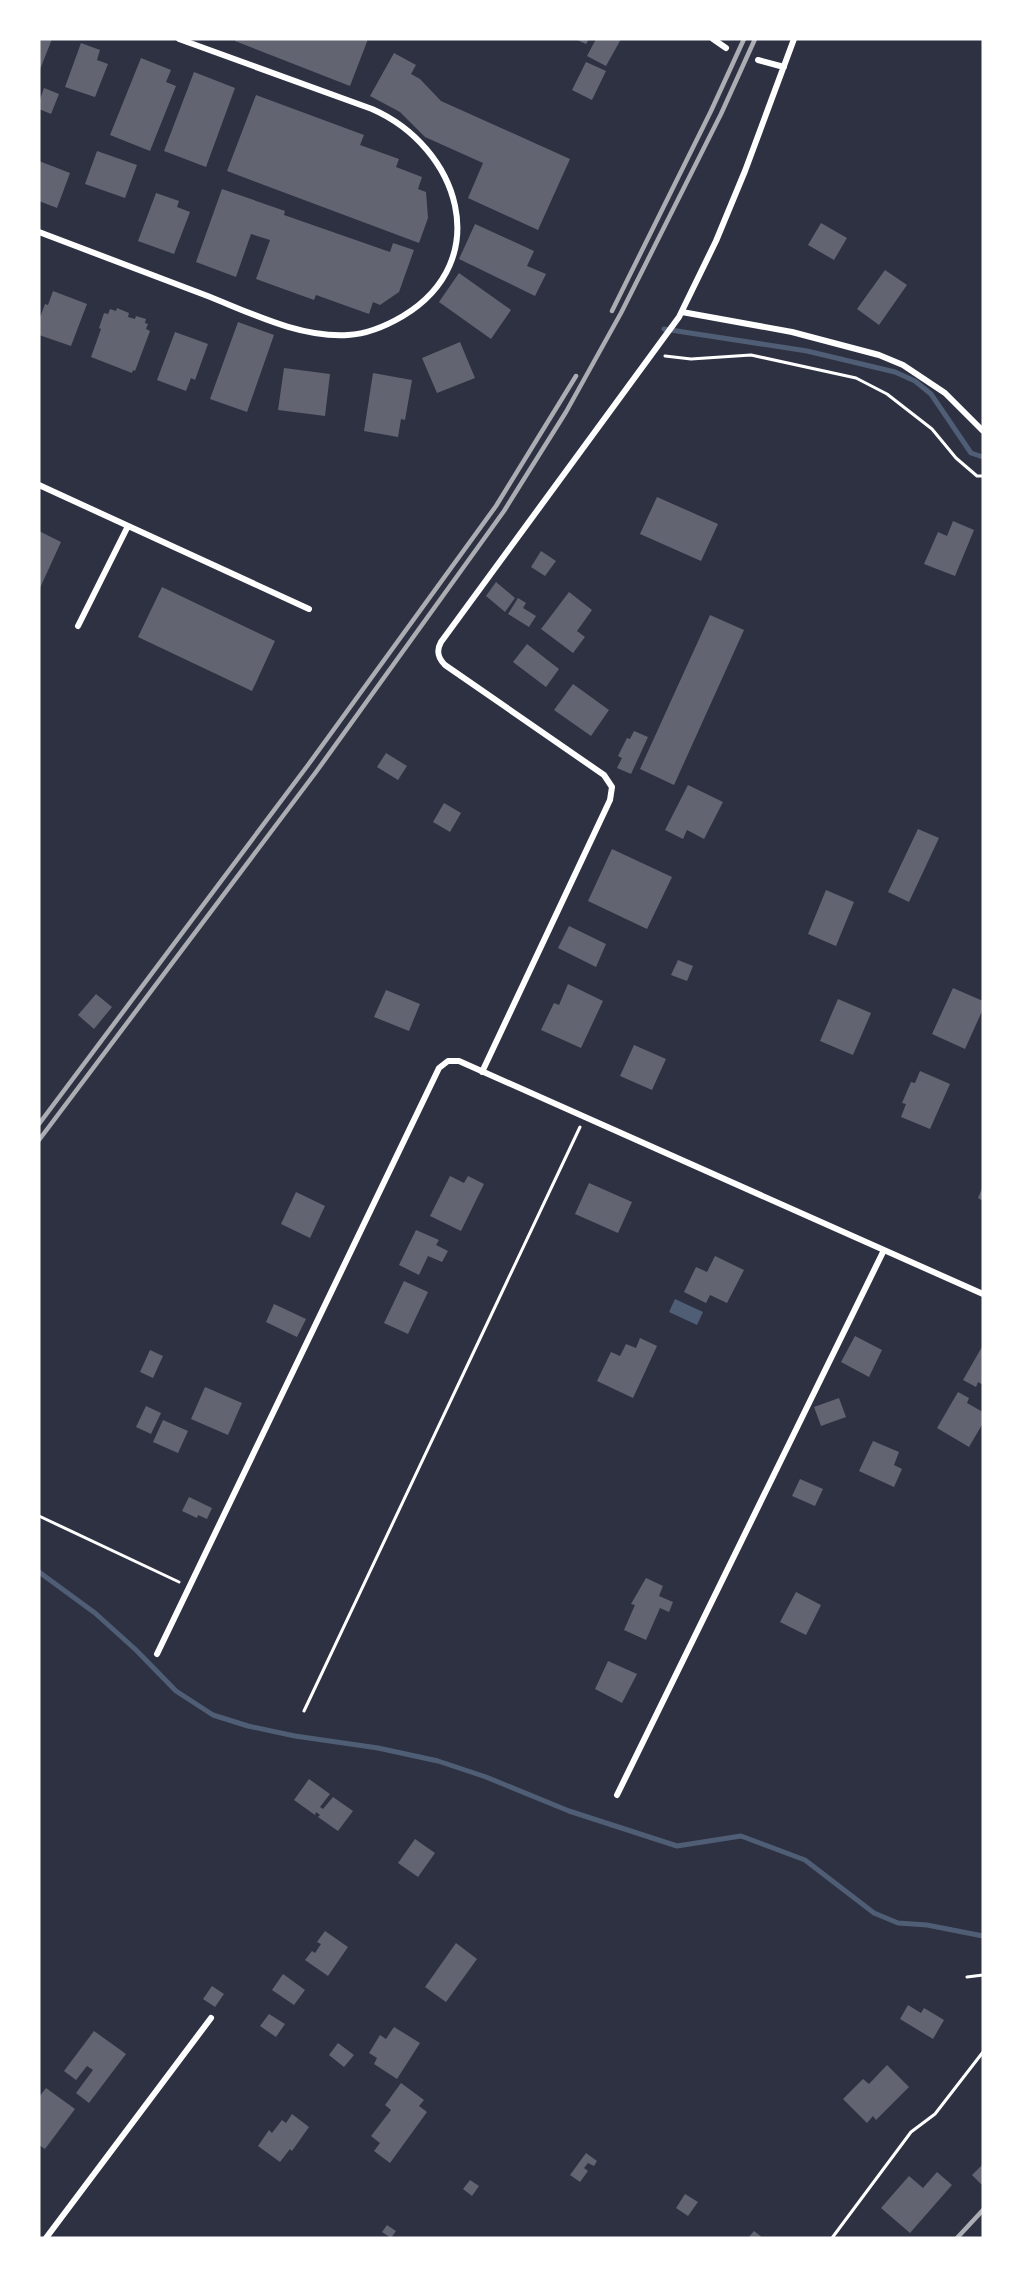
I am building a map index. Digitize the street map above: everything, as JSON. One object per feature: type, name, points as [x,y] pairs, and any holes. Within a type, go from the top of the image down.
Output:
[{"type":"street","points":[[39,232],[272,321],[323,334],[350,335],[384,326],[420,304],[444,280],[455,252],[457,220],[442,173],[433,156],[416,136],[387,116],[372,109],[179,39]]},
{"type":"street","points":[[713,39],[726,48]]},
{"type":"street","points":[[482,1072],[610,800],[612,787],[601,772],[445,665],[438,655],[438,648],[624,391],[672,330],[735,196],[794,39]]},
{"type":"street","points":[[758,60],[784,67]]},
{"type":"street","points":[[682,312],[800,333],[879,355],[903,365],[945,393],[983,431]]},
{"type":"street","points":[[39,485],[309,609]]},
{"type":"street","points":[[78,626],[128,526]]},
{"type":"street","points":[[157,1654],[439,1068],[446,1062],[453,1060],[482,1072],[983,1294]]},
{"type":"street","points":[[617,1795],[884,1250]]},
{"type":"street","points":[[46,2238],[212,2018]]},
{"type":"path","points":[[654,353],[691,360],[751,355],[856,378],[887,394],[932,429],[956,458],[977,476],[983,476]]},
{"type":"path","points":[[304,1712],[585,1117]]},
{"type":"path","points":[[39,1516],[189,1587]]},
{"type":"path","points":[[967,1977],[983,1976]]},
{"type":"path","points":[[832,2238],[911,2132],[935,2114],[983,2052]]},
{"type":"water","points":[[675,1299],[703,1312],[697,1325],[669,1312]]},
{"type":"building","points":[[39,39],[52,39],[39,72]]},
{"type":"building","points":[[235,39],[368,39],[350,86],[235,41]]},
{"type":"building","points":[[575,39],[589,39],[586,44]]},
{"type":"building","points":[[596,39],[621,39],[606,66],[587,56]]},
{"type":"building","points":[[81,43],[100,50],[97,60],[108,64],[95,97],[65,87]]},
{"type":"building","points":[[394,53],[416,65],[411,74],[420,79],[441,101],[570,159],[538,230],[468,198],[483,163],[425,137],[400,112],[370,96]]},
{"type":"building","points":[[141,58],[171,70],[166,82],[176,86],[150,151],[110,135]]},
{"type":"building","points":[[586,62],[606,71],[592,100],[572,90]]},
{"type":"building","points":[[194,72],[235,88],[206,167],[164,151]]},
{"type":"building","points":[[44,88],[59,94],[51,114],[39,109]]},
{"type":"building","points":[[256,95],[364,135],[360,145],[399,159],[396,167],[422,177],[418,189],[426,192],[428,218],[419,243],[227,171]]},
{"type":"building","points":[[97,151],[137,165],[125,198],[85,184]]},
{"type":"building","points":[[39,161],[70,173],[57,208],[39,201]]},
{"type":"building","points":[[222,189],[285,211],[284,215],[390,252],[393,243],[414,250],[399,292],[380,305],[373,302],[369,314],[316,295],[314,300],[256,279],[270,240],[251,234],[236,277],[196,262]]},
{"type":"building","points":[[156,193],[179,201],[177,207],[190,212],[174,254],[138,241]]},
{"type":"building","points":[[821,223],[847,238],[834,260],[808,245]]},
{"type":"building","points":[[475,224],[534,251],[527,266],[546,274],[535,296],[459,259]]},
{"type":"building","points":[[885,270],[907,285],[879,325],[857,309]]},
{"type":"building","points":[[459,273],[511,310],[491,339],[439,302]]},
{"type":"building","points":[[53,291],[87,304],[71,346],[39,335],[39,320]]},
{"type":"building","points":[[117,308],[129,313],[128,317],[135,319],[136,316],[146,319],[145,323],[148,324],[146,329],[150,331],[135,371],[133,370],[132,373],[91,357],[104,313],[108,314],[110,309],[116,311]]},
{"type":"building","points":[[238,322],[274,335],[247,412],[210,399]]},
{"type":"building","points":[[175,332],[208,344],[195,380],[191,378],[186,391],[157,380]]},
{"type":"building","points":[[460,342],[475,378],[437,393],[422,358]]},
{"type":"building","points":[[284,368],[330,374],[325,416],[278,410]]},
{"type":"building","points":[[373,373],[412,380],[405,420],[401,419],[398,437],[364,431]]},
{"type":"building","points":[[657,497],[718,524],[701,561],[640,534]]},
{"type":"building","points":[[953,521],[974,530],[955,576],[924,564],[938,532],[947,536]]},
{"type":"building","points":[[39,531],[61,542],[39,590]]},
{"type":"building","points":[[541,551],[556,561],[545,576],[531,567]]},
{"type":"building","points":[[496,582],[515,598],[505,612],[486,596]]},
{"type":"building","points":[[162,587],[275,641],[252,691],[138,637]]},
{"type":"building","points":[[569,592],[592,610],[577,631],[585,637],[573,653],[541,629]]},
{"type":"building","points":[[518,598],[526,603],[523,608],[536,616],[529,627],[508,614]]},
{"type":"building","points":[[710,615],[744,630],[674,785],[640,769]]},
{"type":"building","points":[[527,644],[559,669],[546,687],[513,662]]},
{"type":"building","points":[[573,684],[609,710],[591,736],[554,710]]},
{"type":"building","points":[[634,731],[648,737],[631,774],[617,768],[622,758],[618,756],[627,738],[630,739]]},
{"type":"building","points":[[386,753],[407,766],[398,780],[377,767]]},
{"type":"building","points":[[688,785],[723,802],[704,839],[687,830],[683,839],[665,830]]},
{"type":"building","points":[[444,803],[461,813],[450,832],[433,822]]},
{"type":"building","points":[[918,829],[939,838],[909,902],[888,892]]},
{"type":"building","points":[[612,849],[672,877],[647,929],[588,901]]},
{"type":"building","points":[[826,890],[854,902],[836,946],[808,934]]},
{"type":"building","points":[[569,926],[606,944],[596,967],[558,948]]},
{"type":"building","points":[[678,960],[693,966],[687,981],[671,975]]},
{"type":"building","points":[[568,984],[603,1001],[581,1048],[541,1030],[554,1003],[559,1005]]},
{"type":"building","points":[[953,988],[983,1001],[983,1009],[965,1049],[932,1034]]},
{"type":"building","points":[[386,990],[420,1004],[409,1031],[374,1017]]},
{"type":"building","points":[[96,994],[112,1007],[94,1029],[78,1015]]},
{"type":"building","points":[[838,999],[871,1013],[853,1055],[820,1041]]},
{"type":"building","points":[[634,1045],[666,1059],[652,1090],[620,1076]]},
{"type":"building","points":[[920,1071],[950,1084],[930,1129],[901,1117],[906,1104],[902,1103],[911,1082],[915,1083]]},
{"type":"building","points":[[450,1176],[464,1183],[468,1176],[484,1184],[461,1231],[430,1216]]},
{"type":"building","points":[[589,1183],[632,1202],[618,1233],[575,1214]]},
{"type":"building","points":[[983,1186],[983,1201],[978,1198]]},
{"type":"building","points":[[296,1192],[325,1206],[310,1238],[281,1224]]},
{"type":"building","points":[[416,1230],[439,1240],[436,1245],[448,1251],[442,1262],[428,1256],[419,1275],[399,1265]]},
{"type":"building","points":[[715,1256],[744,1270],[727,1303],[710,1295],[706,1303],[684,1292],[696,1267],[707,1272]]},
{"type":"building","points":[[404,1281],[428,1292],[408,1334],[384,1323]]},
{"type":"building","points":[[274,1304],[306,1319],[297,1337],[266,1322]]},
{"type":"building","points":[[855,1336],[882,1350],[869,1377],[841,1362]]},
{"type":"building","points":[[640,1338],[657,1346],[633,1398],[597,1381],[611,1352],[620,1356],[626,1344],[636,1348]]},
{"type":"building","points":[[983,1345],[983,1385],[978,1382],[976,1387],[963,1380]]},
{"type":"building","points":[[150,1350],[163,1356],[153,1378],[140,1372]]},
{"type":"building","points":[[205,1387],[242,1403],[228,1435],[191,1419]]},
{"type":"building","points":[[958,1392],[969,1398],[967,1403],[983,1412],[983,1423],[969,1447],[937,1428]]},
{"type":"building","points":[[839,1398],[846,1417],[821,1426],[814,1407]]},
{"type":"building","points":[[146,1406],[161,1413],[151,1434],[136,1427]]},
{"type":"building","points":[[163,1420],[188,1431],[178,1453],[153,1442]]},
{"type":"building","points":[[873,1441],[899,1452],[894,1465],[902,1469],[894,1487],[859,1471]]},
{"type":"building","points":[[800,1479],[823,1489],[815,1506],[792,1496]]},
{"type":"building","points":[[189,1497],[212,1508],[207,1519],[198,1515],[197,1518],[182,1511]]},
{"type":"building","points":[[646,1578],[663,1586],[659,1596],[673,1602],[669,1612],[660,1608],[646,1640],[624,1630],[635,1605],[631,1604]]},
{"type":"building","points":[[796,1592],[821,1605],[806,1635],[780,1622]]},
{"type":"building","points":[[608,1661],[637,1674],[622,1703],[595,1689]]},
{"type":"building","points":[[309,1779],[330,1794],[320,1807],[323,1809],[333,1797],[353,1811],[338,1831],[318,1817],[320,1815],[316,1812],[315,1815],[294,1800]]},
{"type":"building","points":[[415,1839],[435,1853],[418,1877],[398,1863]]},
{"type":"building","points":[[325,1931],[348,1947],[328,1976],[305,1960],[312,1951],[315,1953],[321,1944],[317,1942]]},
{"type":"building","points":[[456,1943],[477,1959],[446,2002],[425,1987]]},
{"type":"building","points":[[283,1974],[305,1990],[294,2005],[272,1990]]},
{"type":"building","points":[[212,1986],[224,1994],[215,2007],[203,1999]]},
{"type":"building","points":[[908,2005],[921,2013],[924,2008],[944,2020],[933,2039],[900,2019]]},
{"type":"building","points":[[269,2014],[285,2024],[276,2037],[260,2026]]},
{"type":"building","points":[[394,2027],[420,2043],[397,2079],[374,2064],[377,2058],[369,2053],[380,2035],[386,2039]]},
{"type":"building","points":[[94,2031],[126,2054],[89,2103],[76,2093],[93,2070],[87,2066],[76,2080],[64,2071]]},
{"type":"building","points":[[338,2043],[354,2055],[344,2067],[329,2055]]},
{"type":"building","points":[[887,2065],[909,2087],[876,2120],[873,2116],[867,2123],[843,2099],[863,2079],[869,2084]]},
{"type":"building","points":[[401,2083],[424,2100],[419,2106],[427,2112],[390,2163],[374,2151],[380,2143],[371,2136],[391,2110],[385,2105]]},
{"type":"building","points":[[46,2088],[75,2109],[45,2149],[39,2145],[39,2097]]},
{"type":"building","points":[[292,2114],[309,2127],[292,2151],[290,2149],[280,2162],[258,2146],[269,2130],[272,2133],[282,2120],[286,2123]]},
{"type":"building","points":[[586,2153],[597,2161],[594,2166],[588,2163],[584,2168],[588,2171],[580,2182],[570,2175]]},
{"type":"building","points":[[983,2164],[983,2186],[972,2175]]},
{"type":"building","points":[[937,2172],[952,2185],[910,2233],[881,2208],[909,2176],[923,2188]]},
{"type":"building","points":[[470,2180],[479,2186],[472,2196],[463,2189]]},
{"type":"building","points":[[685,2194],[698,2202],[688,2216],[676,2208]]},
{"type":"building","points":[[387,2225],[396,2231],[391,2238],[382,2232]]},
{"type":"building","points":[[754,2231],[763,2238],[748,2238]]},
{"type":"waterway","points":[[664,329],[807,351],[895,372],[915,381],[931,394],[971,453],[983,457]]},
{"type":"waterway","points":[[39,1572],[95,1613],[176,1691],[213,1715],[248,1726],[295,1736],[378,1748],[438,1761],[486,1777],[569,1811],[677,1846],[741,1836],[805,1860],[874,1913],[898,1923],[927,1925],[983,1936]]},
{"type":"railway","points":[[612,311],[744,39]]},
{"type":"railway","points":[[39,1140],[316,772],[504,511],[566,412],[621,313],[721,114],[755,39]]},
{"type":"railway","points":[[39,1124],[308,765],[496,506],[576,376]]},
{"type":"railway","points":[[957,2238],[983,2210]]}]
